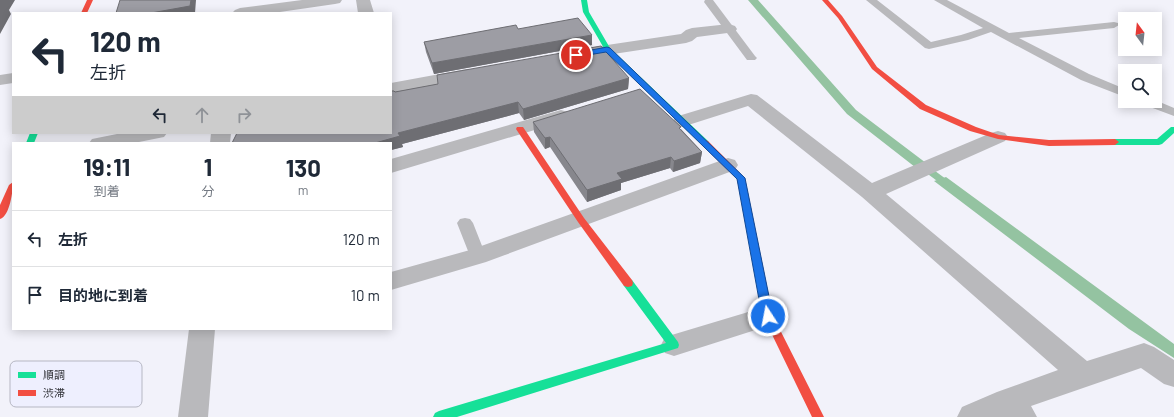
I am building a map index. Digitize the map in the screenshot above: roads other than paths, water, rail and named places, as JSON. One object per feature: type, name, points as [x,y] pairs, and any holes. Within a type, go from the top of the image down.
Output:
[{"type":"street","points":[[84,12],[90,0]]},
{"type":"street","points":[[232,11],[335,0]]},
{"type":"street","points":[[363,0],[366,12]]},
{"type":"street","points":[[584,0],[586,12],[607,49],[741,178],[768,316],[818,417]]},
{"type":"street","points":[[824,0],[840,17],[874,68],[924,107],[973,129],[998,137],[1049,143],[1160,142],[1174,129]]},
{"type":"street","points":[[569,56],[686,38],[692,33],[729,29]]},
{"type":"street","points":[[392,88],[484,71]]},
{"type":"street","points":[[0,80],[12,78]]},
{"type":"street","points":[[625,96],[648,88]]},
{"type":"street","points":[[682,121],[751,99],[870,192],[1082,374]]},
{"type":"street","points":[[392,166],[580,110]]},
{"type":"street","points":[[520,129],[581,220],[674,345]]},
{"type":"street","points":[[105,142],[151,134]]},
{"type":"street","points":[[870,192],[998,137]]},
{"type":"street","points":[[392,281],[478,256],[581,220],[728,165]]},
{"type":"street","points":[[0,216],[12,187]]},
{"type":"street","points":[[439,417],[768,316]]},
{"type":"street","points":[[193,417],[203,330]]},
{"type":"street","points":[[972,417],[1014,409],[1082,374],[1144,355],[1174,375]]},
{"type":"lane","points":[[872,0],[929,46],[964,38],[992,28]]},
{"type":"lane","points":[[939,0],[1085,77],[1118,90]]},
{"type":"lane","points":[[709,2],[751,58]]},
{"type":"lane","points":[[1007,36],[1114,25]]},
{"type":"lane","points":[[1162,107],[1174,112]]},
{"type":"lane","points":[[465,223],[478,256]]},
{"type":"waterway","points":[[924,167],[947,184]]}]
